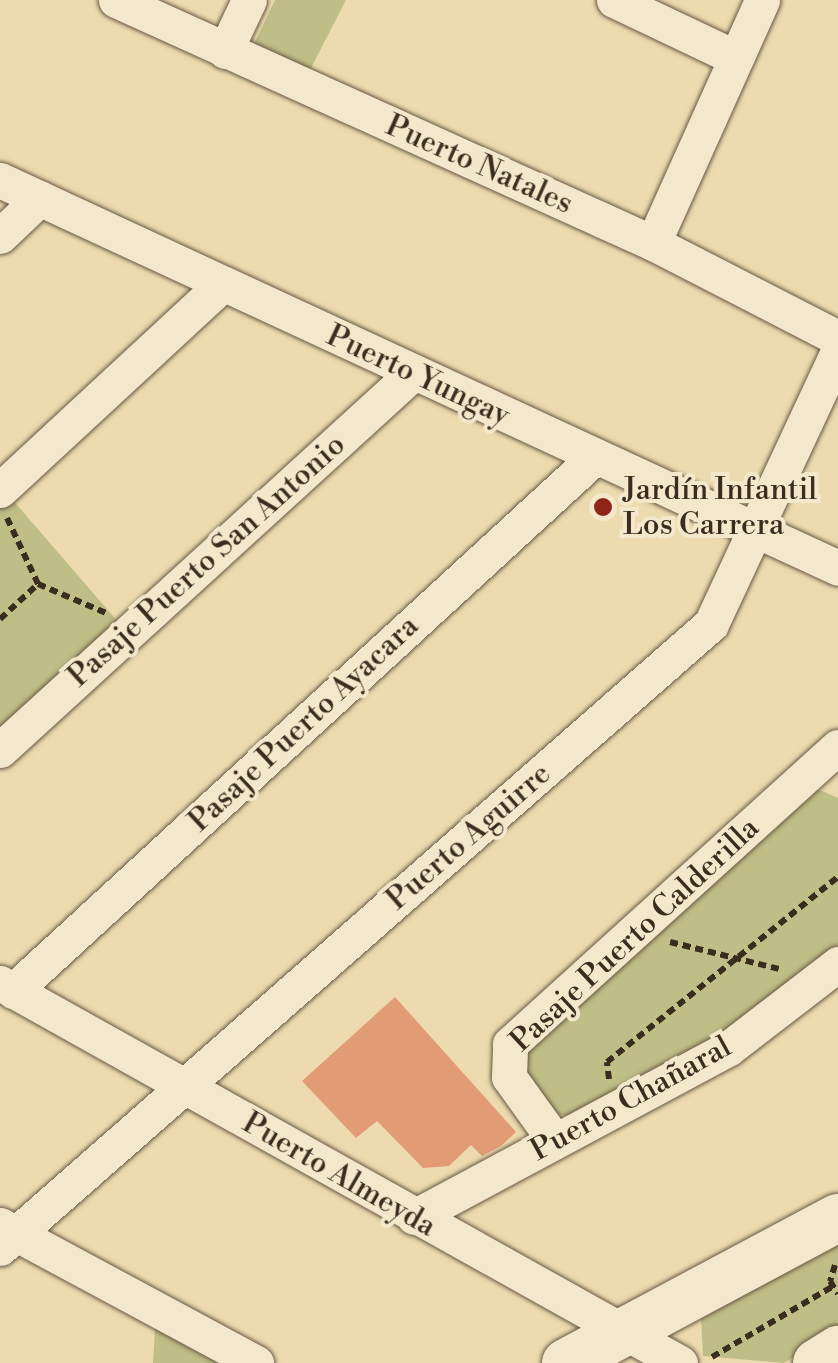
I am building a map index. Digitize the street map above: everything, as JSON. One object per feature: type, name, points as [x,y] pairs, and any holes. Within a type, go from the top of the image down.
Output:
[{"type":"main road","points":[[566,1363],[626,1336],[838,1218]]},
{"type":"main road","points":[[817,1363],[838,1350]]},
{"type":"street","name":"Puerto Natales","points":[[116,0],[653,244],[838,338]]},
{"type":"street","points":[[226,51],[249,0]]},
{"type":"street","points":[[614,0],[736,58]]},
{"type":"street","points":[[653,244],[762,0]]},
{"type":"street","name":"Puerto Yungay","points":[[0,180],[220,286],[838,568]]},
{"type":"street","points":[[0,236],[40,198]]},
{"type":"street","points":[[4,486],[220,286]]},
{"type":"street","name":"Puerto Aguirre","points":[[5,1236],[184,1088],[711,624],[759,534],[838,352]]},
{"type":"street","name":"Pasaje Puerto San Antonio","points":[[0,750],[413,373]]},
{"type":"street","name":"Pasaje Puerto Ayacara","points":[[7,987],[595,458]]},
{"type":"street","name":"Pasaje Puerto Calderilla","points":[[555,1141],[504,1059],[632,933],[830,766]]},
{"type":"street","name":"Puerto Chañaral","points":[[414,1217],[729,1048],[829,971]]},
{"type":"street","name":"Puerto Almeyda","points":[[7,987],[680,1363]]},
{"type":"street","points":[[5,1236],[256,1363]]},
{"type":"path","points":[[4,486],[15,547],[38,584],[138,624]]},
{"type":"path","points":[[0,619],[38,584]]},
{"type":"path","points":[[614,1110],[607,1062],[838,877]]},
{"type":"path","points":[[632,933],[738,958],[829,971]]},
{"type":"path","points":[[833,1268],[832,1287],[838,1294]]},
{"type":"path","points":[[702,1363],[832,1287]]},
{"type":"shaded area","points":[[275,0],[346,0],[310,70],[254,44]]},
{"type":"shaded area","points":[[11,498],[119,623],[0,734],[0,508]]},
{"type":"shaded area","points":[[820,790],[838,798],[838,946],[719,1035],[579,1116],[552,1114],[517,1077],[523,1044],[799,795]]},
{"type":"shaded area","points":[[838,1238],[838,1330],[784,1363],[703,1356],[701,1317]]},
{"type":"shaded area","points":[[155,1328],[222,1363],[153,1363]]},
{"type":"building","points":[[395,997],[516,1132],[501,1146],[482,1156],[471,1145],[449,1166],[423,1168],[377,1121],[356,1138],[302,1081]]},
{"type":"place","name":"Jardín Infantil Los Carrera","points":[[603,507]]}]
